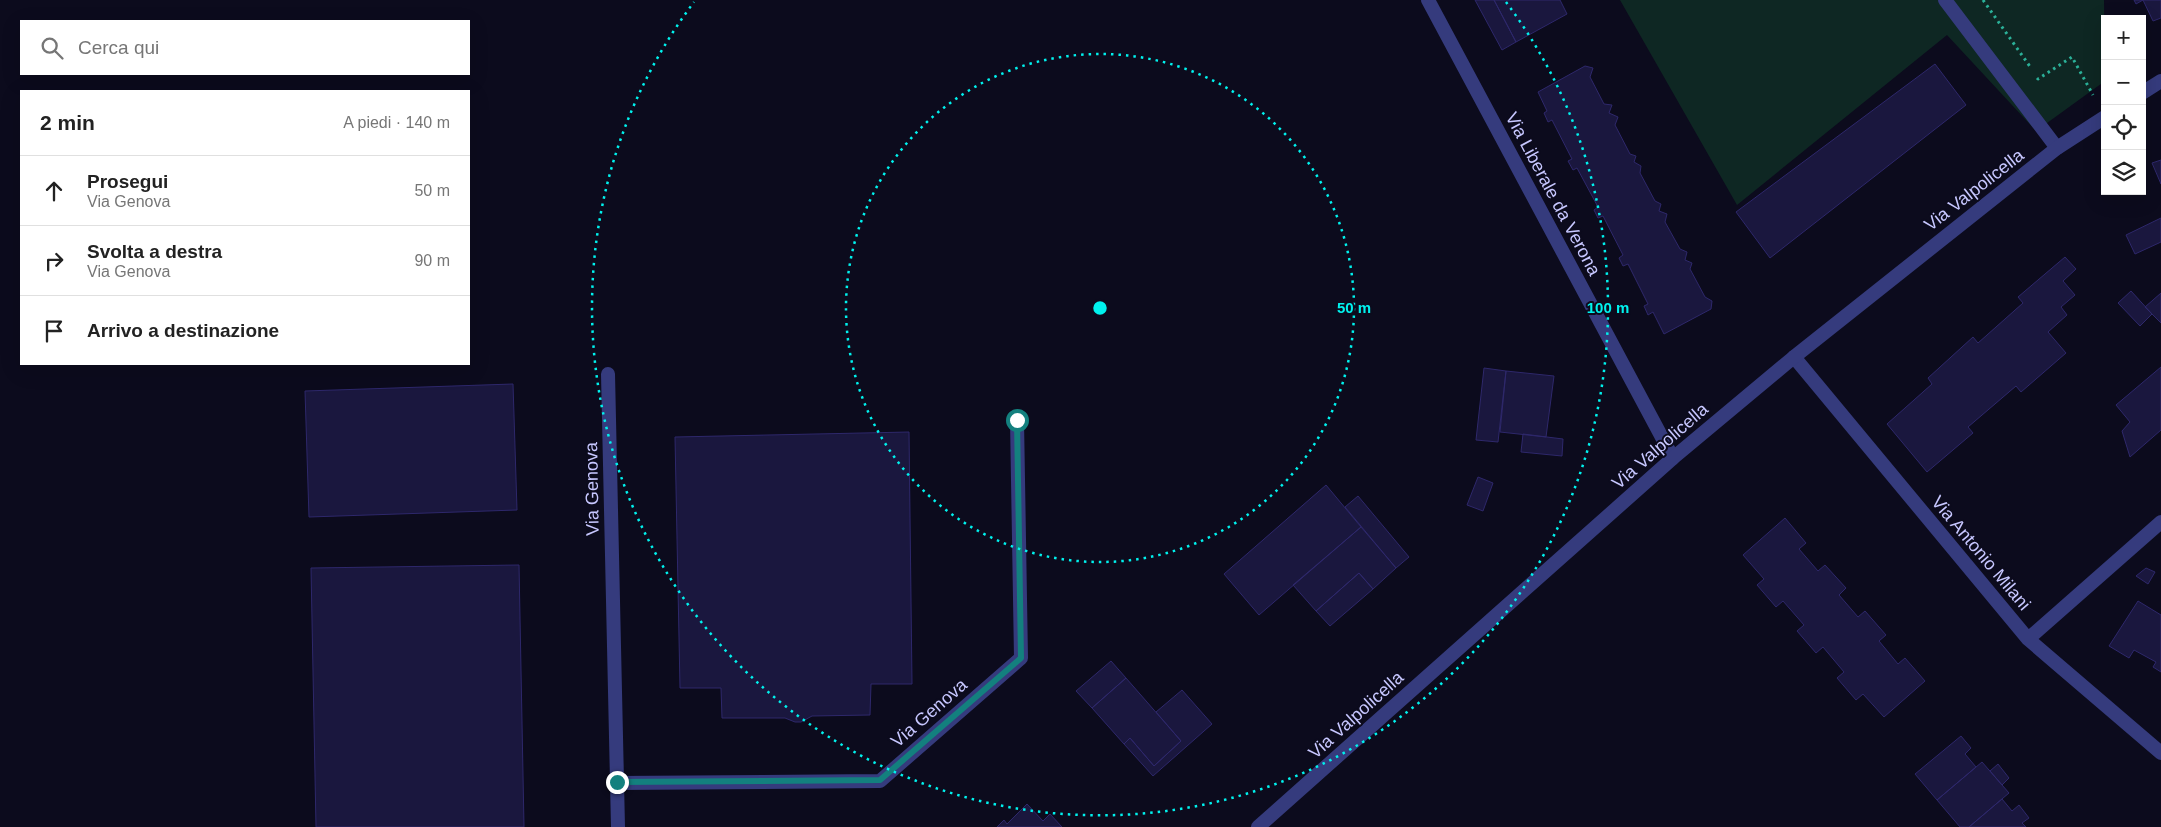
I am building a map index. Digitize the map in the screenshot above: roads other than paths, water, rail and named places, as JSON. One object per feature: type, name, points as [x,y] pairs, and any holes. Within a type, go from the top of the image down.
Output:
[{"type":"street","name":"Via Liberale da Verona","points":[[1428,0],[1673,458]]},
{"type":"street","points":[[1945,0],[2057,148]]},
{"type":"street","points":[[2146,90],[2161,81]]},
{"type":"street","name":"Via Valpolicella","points":[[1258,827],[1673,458],[1794,357],[2057,148],[2101,120]]},
{"type":"street","name":"Via Antonio Milani","points":[[1794,357],[2028,639],[2161,753]]},
{"type":"street","name":"Via Genova","points":[[608,374],[618,827]]},
{"type":"street","name":"Via Genova","points":[[617,782],[880,780],[1021,658],[1017,420]]},
{"type":"street","points":[[2028,639],[2161,522]]}]
